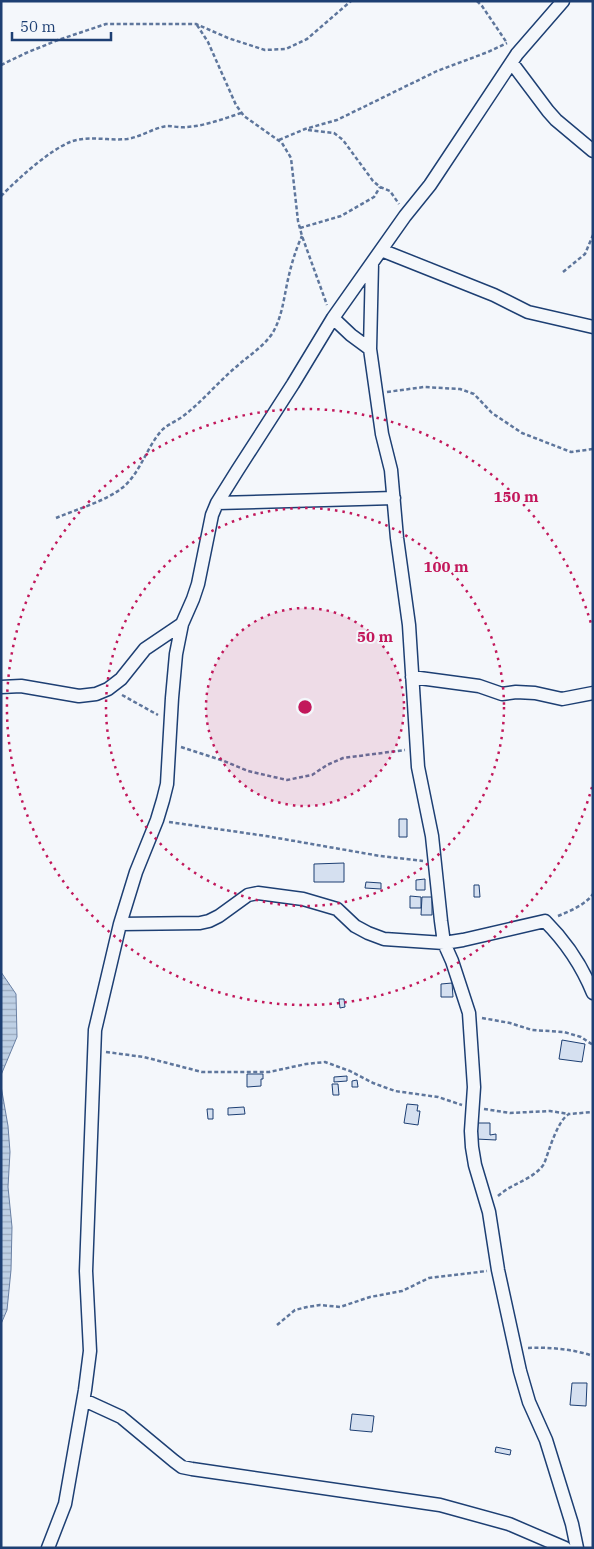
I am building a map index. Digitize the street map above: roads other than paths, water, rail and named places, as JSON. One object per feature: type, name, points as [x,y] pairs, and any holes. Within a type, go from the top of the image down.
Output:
[{"type":"street","points":[[48,1548],[65,1504],[84,1400],[90,1351],[86,1271],[95,1030],[120,924],[136,872],[158,820],[167,784],[174,674],[182,624],[198,584],[209,527],[217,503],[333,318],[430,185],[514,58],[563,1]]},
{"type":"street","points":[[514,58],[548,111],[593,151]]},
{"type":"street","points":[[381,250],[494,294],[528,312],[593,326]]},
{"type":"street","points":[[372,263],[370,349],[382,434],[391,470],[397,538],[409,625],[416,750],[421,788],[431,828],[444,942],[469,1013],[474,1087],[471,1132],[472,1148],[489,1212],[498,1270],[515,1349],[529,1402],[546,1440],[577,1548]]},
{"type":"street","points":[[333,318],[370,349]]},
{"type":"street","points":[[217,503],[394,498]]},
{"type":"street","points":[[1,687],[21,686],[79,696],[96,694],[108,689],[120,679],[145,649],[182,624]]},
{"type":"street","points":[[412,676],[479,686],[502,694],[516,692],[535,693],[562,699],[593,693]]},
{"type":"street","points":[[120,924],[200,923],[209,921],[224,913],[248,895],[267,894],[303,899],[336,909],[355,926],[384,939],[444,942],[463,940],[545,921],[557,933],[572,954],[593,993]]},
{"type":"street","points":[[84,1400],[121,1417],[182,1466],[440,1505],[509,1524],[565,1548]]},
{"type":"water","points":[[1,972],[16,994],[17,1037],[1,1075]]},
{"type":"water","points":[[1,1086],[8,1126],[10,1152],[8,1187],[12,1227],[11,1270],[7,1310],[1,1324]]}]
